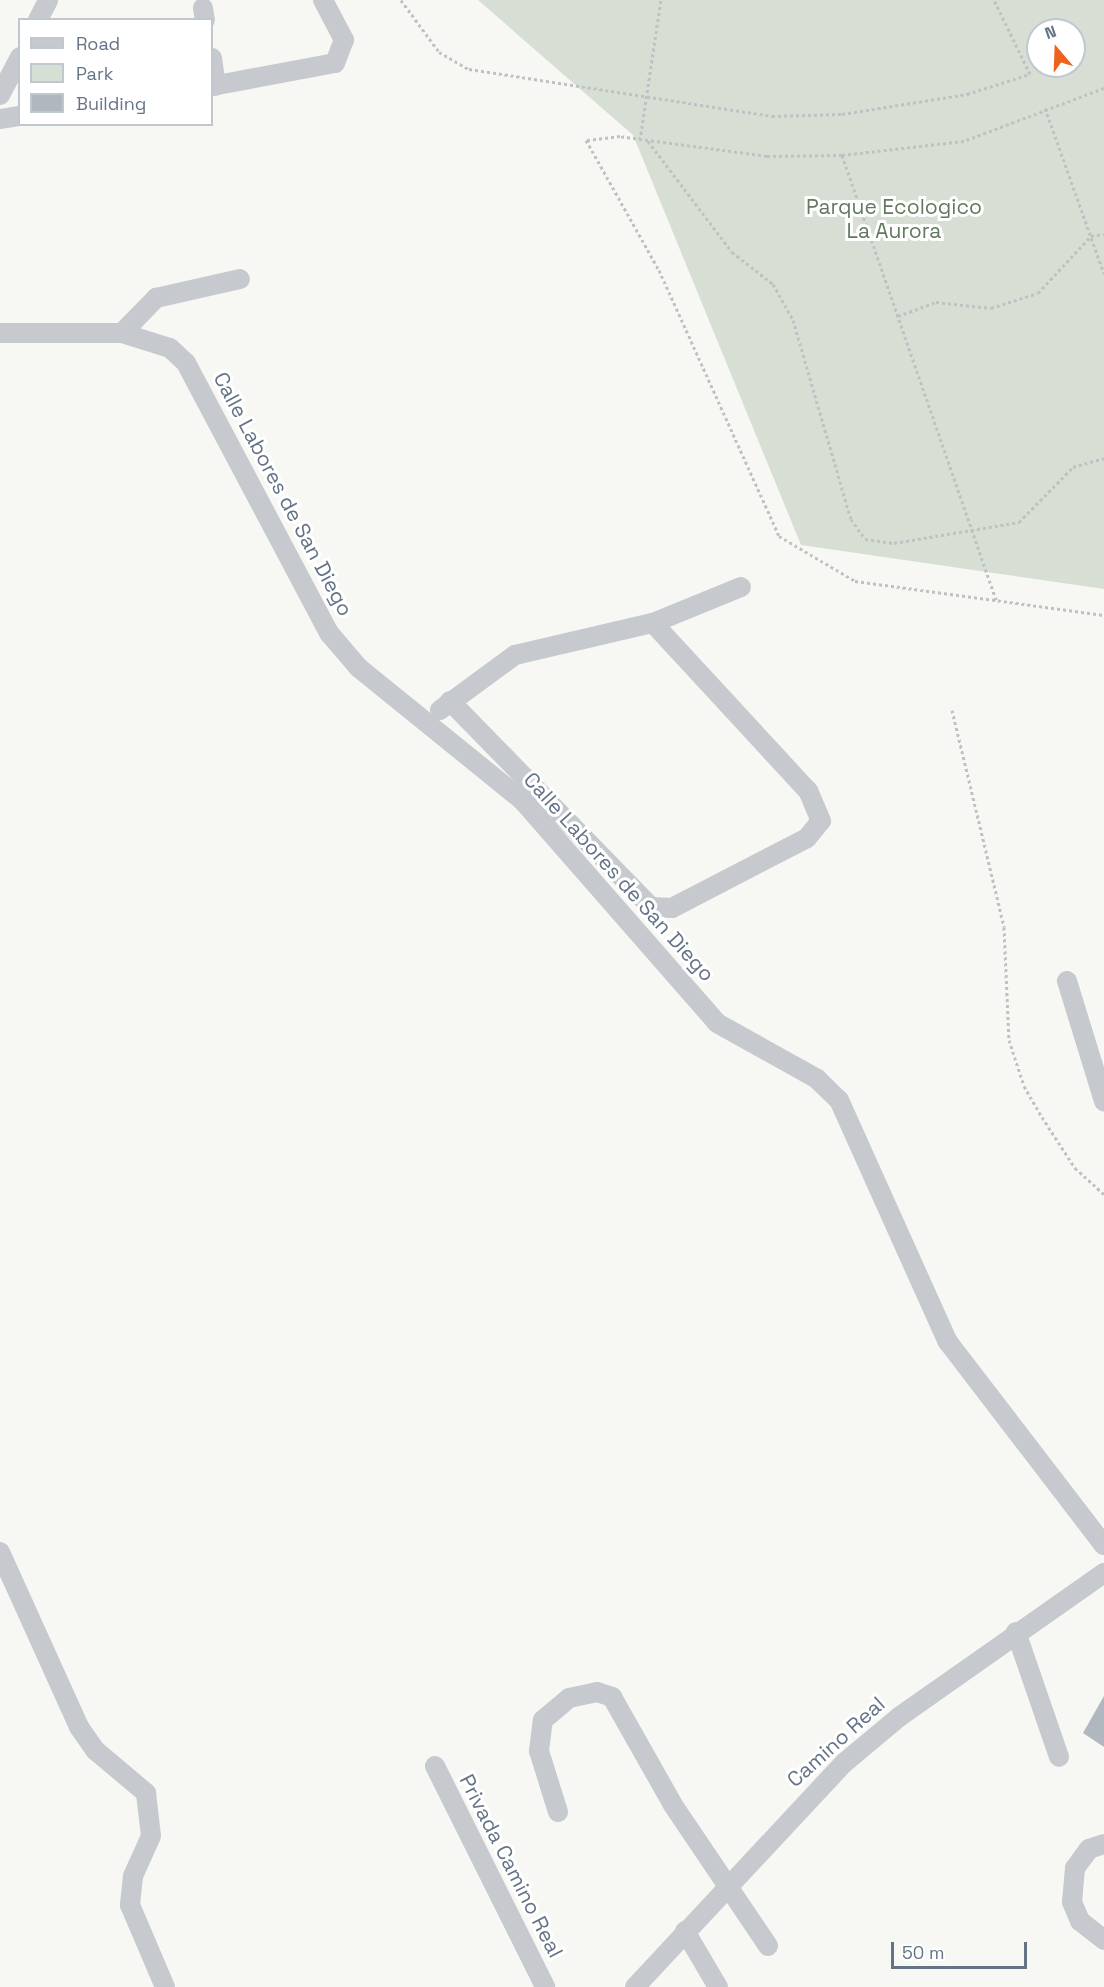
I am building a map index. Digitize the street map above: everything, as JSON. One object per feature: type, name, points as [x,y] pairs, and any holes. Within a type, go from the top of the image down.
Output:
[{"type":"street","points":[[39,18],[48,0]]},
{"type":"street","points":[[214,86],[335,63],[344,40],[323,0]]},
{"type":"street","points":[[0,95],[18,61]]},
{"type":"street","points":[[0,119],[18,116]]},
{"type":"street","points":[[122,333],[156,298],[240,279]]},
{"type":"street","name":"Calle Labores de San Diego","points":[[0,333],[122,333],[170,348],[186,363],[328,633],[359,668],[429,721],[522,800],[717,1023],[817,1079],[839,1100],[948,1342],[1104,1545]]},
{"type":"street","points":[[429,721],[450,701],[515,655],[653,623],[741,587]]},
{"type":"street","points":[[450,701],[651,907],[672,908],[807,838],[821,820],[808,791],[653,623]]},
{"type":"street","points":[[1067,981],[1104,1101]]},
{"type":"street","points":[[0,1552],[79,1727],[96,1750],[146,1794],[153,1822],[130,1891],[135,1921],[165,1987]]},
{"type":"street","name":"Camino Real","points":[[642,1984],[725,1887],[844,1763],[1016,1632],[1104,1573]]},
{"type":"street","points":[[1016,1632],[1059,1757]]},
{"type":"street","points":[[558,1812],[539,1751],[543,1720],[569,1698],[597,1692],[612,1697],[725,1887],[768,1946]]},
{"type":"street","name":"Privada Camino Real","points":[[435,1766],[545,1987]]},
{"type":"street","points":[[1104,1844],[1089,1849],[1075,1868],[1072,1902],[1080,1921],[1104,1940]]},
{"type":"street","points":[[685,1931],[718,1987]]},
{"type":"path","points":[[401,0],[439,52],[468,69],[772,116],[842,114],[968,94],[1030,74],[994,0]]},
{"type":"path","points":[[640,140],[661,0]]},
{"type":"path","points":[[1104,88],[1045,108],[964,141],[842,155],[766,156],[640,140],[585,140],[659,270],[778,536],[855,581],[1104,615]]},
{"type":"path","points":[[1045,108],[1104,274]]},
{"type":"path","points":[[648,141],[732,252],[754,263],[783,302],[851,519],[865,539],[894,543],[1019,522],[1073,467],[1104,458]]},
{"type":"path","points":[[842,155],[996,600]]},
{"type":"path","points":[[898,316],[936,302],[991,308],[1038,293],[1091,236],[1104,234]]},
{"type":"path","points":[[952,710],[1004,927],[1010,1040],[1024,1086],[1075,1168],[1104,1194]]},
{"type":"green space","name":"Parque Ecologico La Aurora","points":[[478,0],[1104,0],[1104,589],[801,545],[633,135]]},
{"type":"building","points":[[1104,1696],[1104,1747],[1083,1733]]}]
